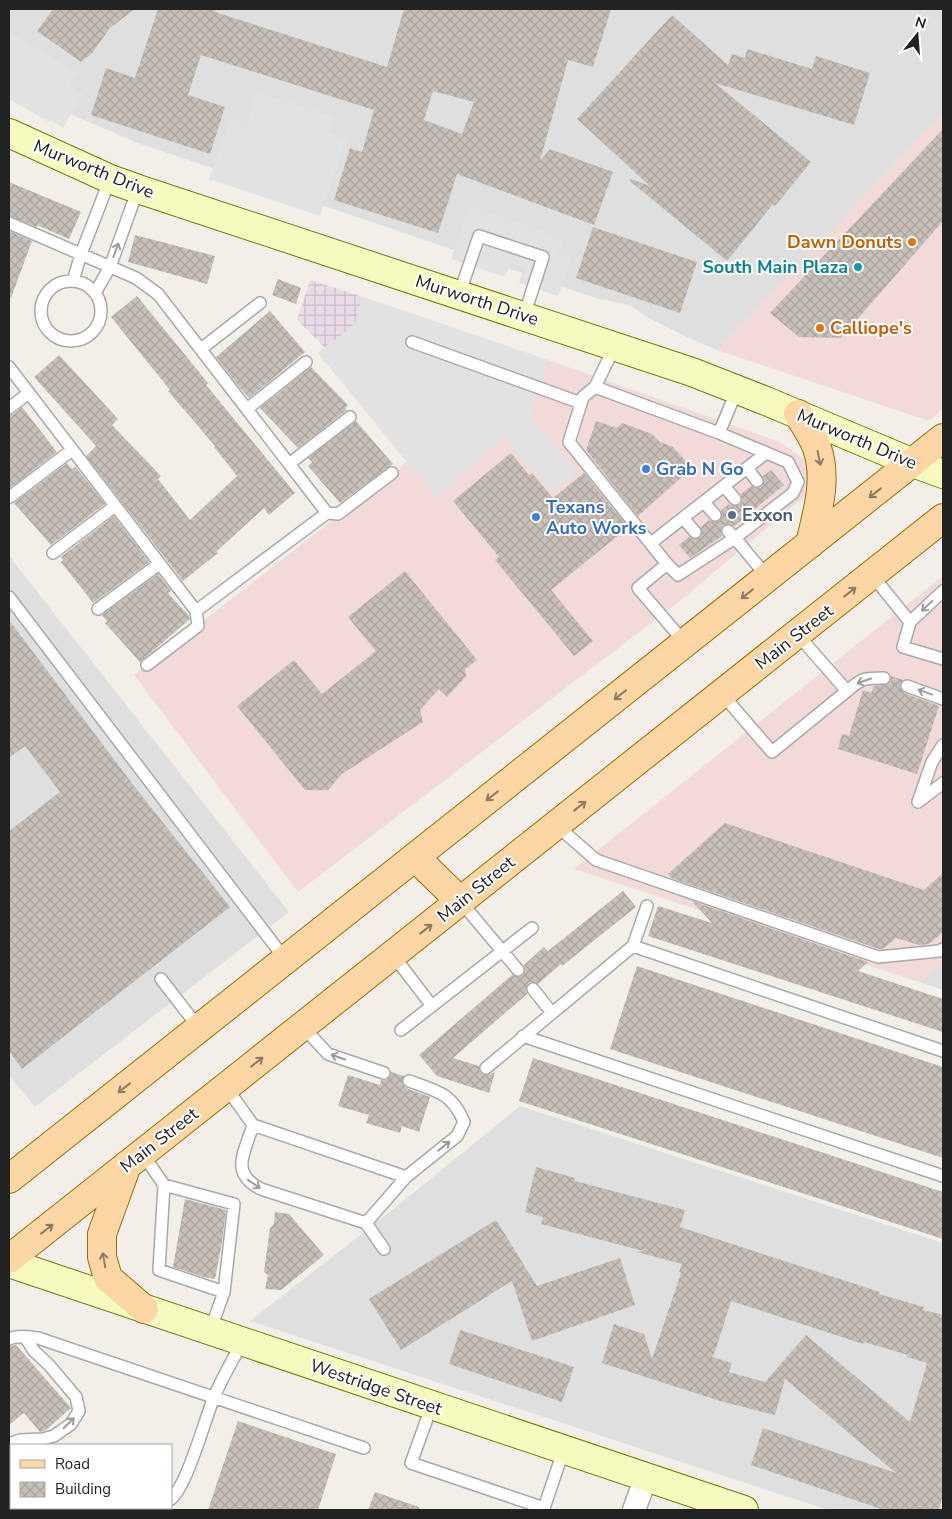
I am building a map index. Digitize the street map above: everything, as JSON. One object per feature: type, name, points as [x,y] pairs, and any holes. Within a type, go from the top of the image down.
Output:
[{"type":"main road","points":[[798,414],[817,448],[823,476],[818,511],[810,544]]},
{"type":"main road","points":[[9,1178],[943,438]]},
{"type":"main road","name":"Main Street","points":[[9,1259],[943,518]]},
{"type":"main road","points":[[415,857],[461,902]]},
{"type":"main road","points":[[134,1159],[102,1234],[102,1257],[108,1278],[144,1309]]},
{"type":"street","name":"Murworth Drive","points":[[9,133],[110,179],[138,189],[692,372],[943,474]]},
{"type":"street","name":"Westridge Street","points":[[9,1263],[744,1510]]},
{"type":"street","points":[[634,1510],[646,1477]]},
{"type":"lane","points":[[73,281],[81,254],[110,179]]},
{"type":"lane","points":[[95,293],[110,267],[138,189]]},
{"type":"lane","points":[[9,223],[136,278],[158,294],[327,513]]},
{"type":"lane","points":[[459,295],[479,236],[543,257],[524,316]]},
{"type":"lane","points":[[73,281],[81,283],[95,293],[100,302],[101,312],[99,322],[94,331],[86,338],[66,341],[56,338],[42,322],[41,302],[46,293],[54,286],[63,282],[73,281]]},
{"type":"lane","points":[[201,349],[260,303]]},
{"type":"lane","points":[[412,342],[581,403]]},
{"type":"lane","points":[[594,387],[719,433],[788,462],[798,482],[793,493],[774,501],[678,575],[568,442],[583,397],[594,387],[614,346]]},
{"type":"lane","points":[[247,409],[306,362]]},
{"type":"lane","points":[[9,367],[196,612],[198,626],[147,665]]},
{"type":"lane","points":[[719,433],[737,390]]},
{"type":"lane","points":[[9,408],[29,393]]},
{"type":"lane","points":[[289,464],[350,417]]},
{"type":"lane","points":[[10,497],[72,450]]},
{"type":"lane","points":[[651,543],[766,453]]},
{"type":"lane","points":[[747,468],[757,481]]},
{"type":"lane","points":[[196,612],[327,513],[338,514],[392,473]]},
{"type":"lane","points":[[724,486],[735,499]]},
{"type":"lane","points":[[704,502],[715,515]]},
{"type":"lane","points":[[53,553],[115,506]]},
{"type":"lane","points":[[683,518],[695,532]]},
{"type":"lane","points":[[732,534],[768,578]]},
{"type":"lane","points":[[98,610],[160,564]]},
{"type":"lane","points":[[667,564],[638,588],[685,643]]},
{"type":"lane","points":[[872,575],[910,622]]},
{"type":"lane","points":[[943,591],[910,622],[903,647],[943,659]]},
{"type":"lane","points":[[9,597],[285,960]]},
{"type":"lane","points":[[797,634],[847,691]]},
{"type":"lane","points":[[722,694],[772,752],[860,681],[868,678],[884,678]]},
{"type":"lane","points":[[906,686],[943,699]]},
{"type":"lane","points":[[943,745],[932,762],[918,802],[943,783]]},
{"type":"lane","points":[[556,825],[596,860],[878,956],[939,951],[943,949]]},
{"type":"lane","points":[[461,902],[518,970]]},
{"type":"lane","points":[[486,1068],[633,946],[647,906]]},
{"type":"lane","points":[[401,1030],[532,928]]},
{"type":"lane","points":[[633,946],[943,1051]]},
{"type":"lane","points":[[393,955],[432,1006]]},
{"type":"lane","points":[[161,979],[199,1028]]},
{"type":"lane","points":[[533,989],[552,1013]]},
{"type":"lane","points":[[302,1026],[328,1054],[384,1073]]},
{"type":"lane","points":[[524,1036],[943,1176]]},
{"type":"lane","points":[[366,1223],[406,1177],[457,1136],[464,1122],[459,1110],[452,1101],[437,1091],[409,1081]]},
{"type":"lane","points":[[226,1087],[254,1125],[406,1177]]},
{"type":"lane","points":[[254,1125],[241,1166],[244,1176],[252,1184],[261,1189],[366,1223],[384,1249]]},
{"type":"lane","points":[[134,1159],[164,1185],[234,1204],[224,1292],[210,1331]]},
{"type":"lane","points":[[164,1185],[159,1270],[224,1292]]},
{"type":"lane","points":[[9,1444],[20,1440],[42,1440],[54,1436],[71,1424],[79,1411],[76,1397],[49,1365],[34,1351],[25,1337]]},
{"type":"lane","points":[[9,1339],[38,1338],[364,1448]]},
{"type":"lane","points":[[172,1498],[176,1496],[185,1476],[214,1396],[242,1342]]},
{"type":"lane","points":[[432,1406],[411,1463],[544,1508],[564,1449]]},
{"type":"shaded area","points":[[9,9],[943,9],[943,117],[730,352],[717,350],[689,338],[649,318],[629,305],[596,298],[138,143],[77,117],[9,79]]},
{"type":"shaded area","points":[[9,33],[77,72],[69,86],[83,94],[63,128],[9,99]]},
{"type":"shaded area","points":[[258,92],[335,117],[330,133],[346,139],[320,216],[209,179],[231,118],[247,124]]},
{"type":"shaded area","points":[[943,113],[943,409],[929,421],[717,350]]},
{"type":"shaded area","points":[[469,206],[563,238],[558,253],[572,258],[558,296],[519,283],[524,268],[511,263],[505,277],[451,259]]},
{"type":"shaded area","points":[[310,280],[363,297],[355,324],[325,348],[297,320]]},
{"type":"shaded area","points":[[363,297],[780,442],[808,462],[812,490],[680,601],[298,892],[134,675],[407,462],[318,353],[355,324]]},
{"type":"shaded area","points":[[363,297],[548,360],[530,417],[577,472],[553,493],[503,438],[437,498],[318,353],[355,324]]},
{"type":"shaded area","points":[[9,556],[289,912],[35,1107],[9,1075]]},
{"type":"shaded area","points":[[943,576],[943,963],[919,982],[574,869]]},
{"type":"shaded area","points":[[943,963],[943,990],[919,982]]},
{"type":"shaded area","points":[[520,1106],[943,1243],[943,1510],[828,1510],[250,1321],[396,1207]]},
{"type":"building","points":[[53,9],[135,9],[110,28],[92,53],[81,62],[37,31]]},
{"type":"building","points":[[158,9],[216,9],[215,12],[387,67],[404,9],[611,9],[593,67],[568,60],[540,161],[550,149],[613,172],[594,225],[457,174],[438,233],[334,200],[350,148],[362,152],[374,110],[201,55],[188,95],[225,107],[210,154],[91,115],[106,68],[135,78]],"holes":[[[433,91],[474,102],[462,134],[424,120]]]},
{"type":"building","points":[[672,15],[728,65],[732,54],[745,58],[747,49],[812,69],[816,56],[870,73],[854,125],[715,83],[811,162],[775,206],[773,204],[727,261],[630,181],[631,179],[650,186],[577,119]]},
{"type":"building","name":"South Main Plaza","points":[[943,129],[943,221],[841,338],[799,337],[770,313]]},
{"type":"building","points":[[9,182],[81,212],[69,239],[37,225],[37,227],[9,216]]},
{"type":"building","points":[[593,227],[697,262],[680,313],[576,278]]},
{"type":"building","points":[[9,231],[32,241],[11,298],[9,298]]},
{"type":"building","points":[[135,235],[215,256],[207,284],[128,262]]},
{"type":"building","points":[[278,279],[301,288],[296,304],[272,295]]},
{"type":"building","points":[[137,296],[208,383],[206,385],[295,493],[269,515],[264,508],[216,552],[218,553],[183,581],[86,456],[96,446],[34,377],[59,355],[118,419],[112,425],[161,476],[158,479],[190,520],[237,476],[111,317]]},
{"type":"building","points":[[270,311],[305,352],[249,398],[216,357]]},
{"type":"building","points":[[311,367],[348,405],[345,408],[347,410],[298,448],[260,408]]},
{"type":"building","points":[[22,407],[57,452],[9,489],[9,415],[14,414]]},
{"type":"building","points":[[356,421],[393,464],[340,503],[308,466],[312,462],[308,458]]},
{"type":"building","name":"Grab N Go","points":[[596,421],[617,428],[622,423],[652,434],[660,442],[673,447],[692,468],[638,516],[586,450]]},
{"type":"building","name":"Texans Auto Works","points":[[511,453],[529,475],[532,473],[553,498],[584,473],[627,526],[620,534],[551,590],[593,641],[574,656],[495,560],[499,557],[453,501]]},
{"type":"building","points":[[67,463],[72,469],[75,466],[105,504],[51,545],[14,503]]},
{"type":"building","name":"Exxon","points":[[771,470],[784,485],[734,526],[729,524],[723,525],[721,530],[722,536],[690,558],[679,545],[689,537],[693,539],[699,538],[702,534],[701,527],[709,520],[713,522],[719,521],[722,517],[721,510],[729,504],[733,506],[739,505],[742,501],[741,494],[751,486],[762,487],[763,476]]},
{"type":"building","points":[[114,516],[149,562],[93,603],[61,562],[63,560],[61,557]]},
{"type":"building","points":[[405,571],[477,660],[465,669],[466,676],[447,697],[439,689],[420,710],[423,722],[342,774],[328,790],[305,790],[237,706],[294,660],[322,694],[376,651],[348,617]]},
{"type":"building","points":[[158,574],[171,591],[168,593],[190,619],[140,662],[105,623],[107,621],[102,615]]},
{"type":"building","points":[[9,620],[134,786],[230,907],[22,1069],[9,1051],[9,831],[60,792],[25,746],[9,758]]},
{"type":"building","points":[[891,676],[903,680],[900,687],[904,693],[939,706],[917,774],[838,749],[842,734],[849,736],[863,690],[871,693],[874,686],[888,684],[891,681]]},
{"type":"building","points":[[725,823],[924,890],[943,873],[943,932],[929,944],[919,945],[896,938],[883,949],[879,949],[671,878],[668,874]]},
{"type":"building","points":[[623,891],[636,907],[562,966],[561,964],[538,984],[528,983],[527,994],[453,1058],[479,1066],[480,1072],[484,1075],[495,1072],[489,1093],[437,1076],[419,1055],[512,975],[519,977],[523,975],[524,965],[544,947],[548,951]]},
{"type":"building","points":[[692,901],[868,962],[858,971],[943,999],[943,1032],[648,936],[658,906],[712,923]]},
{"type":"building","points":[[637,966],[943,1067],[943,1158],[610,1049]]},
{"type":"building","points":[[533,1058],[943,1192],[943,1239],[519,1101]]},
{"type":"building","points":[[391,1072],[404,1076],[402,1083],[406,1088],[430,1097],[419,1132],[402,1126],[400,1133],[366,1123],[369,1115],[338,1106],[348,1075],[380,1085],[381,1080],[389,1078]]},
{"type":"building","points":[[536,1167],[575,1178],[575,1181],[685,1210],[680,1227],[880,1292],[879,1294],[924,1307],[923,1310],[943,1315],[943,1494],[939,1510],[884,1510],[751,1465],[763,1428],[896,1473],[785,1379],[775,1415],[720,1401],[602,1363],[614,1324],[644,1334],[652,1359],[681,1273],[679,1272],[682,1264],[637,1252],[643,1251],[541,1224],[543,1217],[525,1212]],"holes":[[[731,1301],[863,1344],[864,1342],[908,1355],[907,1357],[927,1363],[910,1422],[806,1335],[765,1382],[729,1372],[732,1363],[712,1357]]]},
{"type":"building","points":[[185,1199],[226,1210],[215,1279],[173,1267]]},
{"type":"building","points":[[275,1212],[289,1214],[324,1255],[281,1290],[265,1289],[268,1275],[264,1272],[270,1228],[274,1224]]},
{"type":"building","points":[[496,1220],[537,1286],[620,1258],[635,1305],[532,1341],[512,1281],[401,1350],[369,1299]]},
{"type":"building","points":[[460,1330],[574,1367],[562,1402],[449,1364]]},
{"type":"building","points":[[16,1345],[71,1408],[46,1430],[40,1432],[24,1413],[9,1425],[9,1346]]},
{"type":"building","points":[[238,1421],[336,1454],[318,1510],[208,1510]]},
{"type":"building","points":[[375,1492],[419,1507],[419,1510],[368,1510]]},
{"type":"place","name":"Dawn Donuts","points":[[912,242]]},
{"type":"place","name":"South Main Plaza","points":[[858,267]]},
{"type":"place","name":"Calliope's","points":[[820,328]]},
{"type":"place","name":"Grab N Go","points":[[646,469]]},
{"type":"place","name":"Exxon","points":[[732,515]]},
{"type":"place","name":"Texans Auto Works","points":[[536,517]]}]
